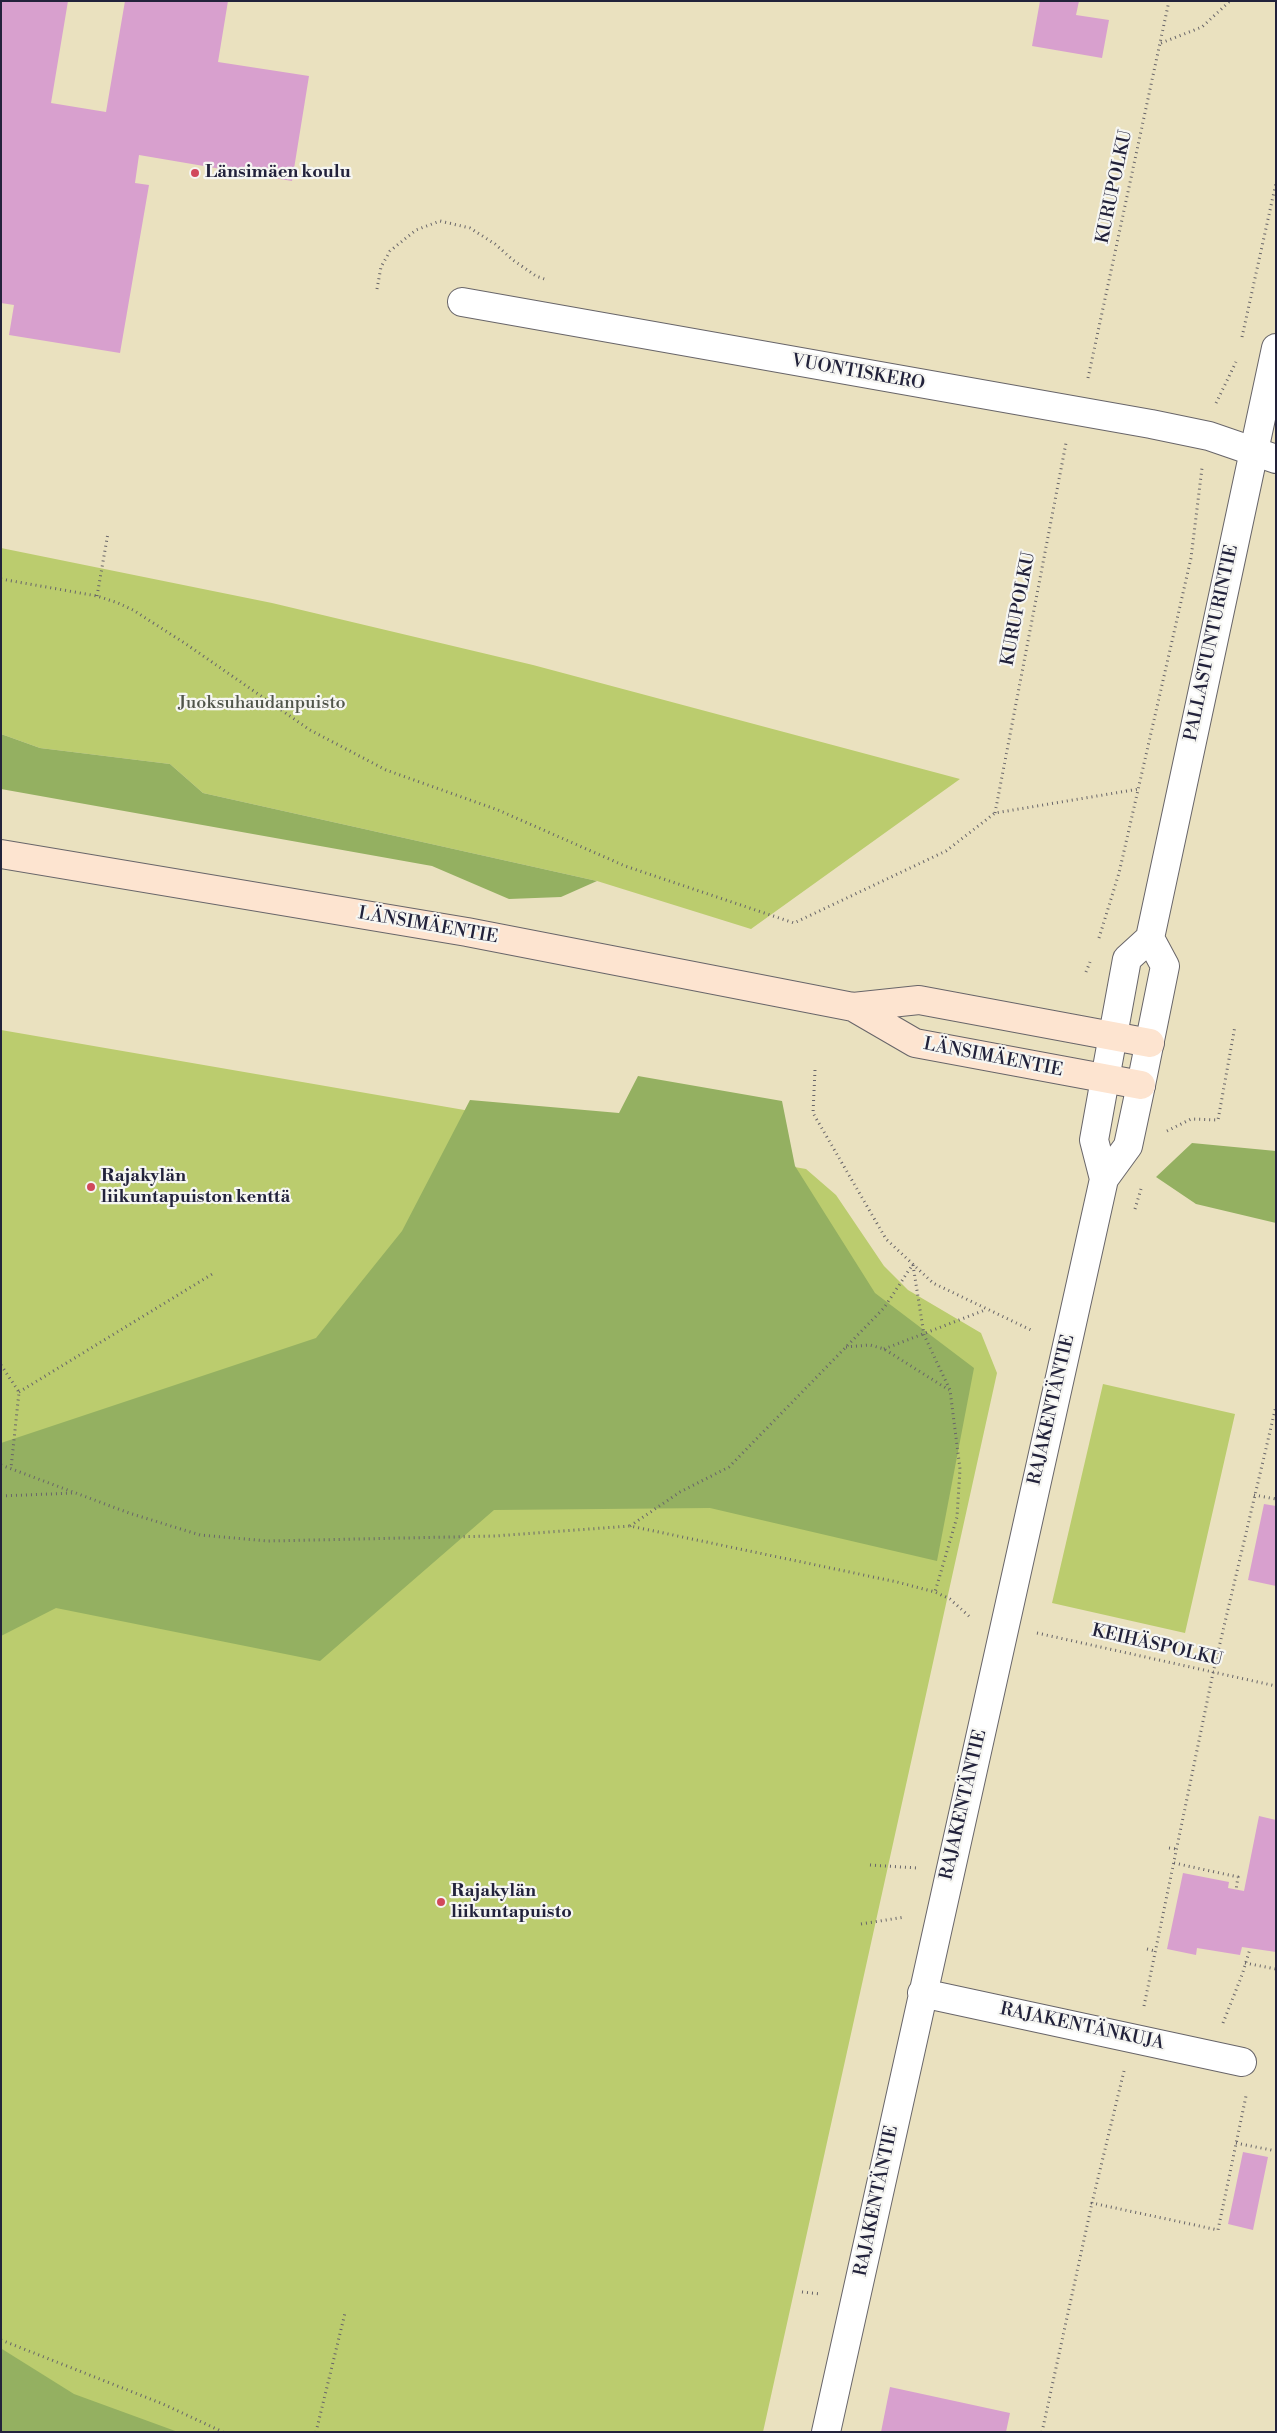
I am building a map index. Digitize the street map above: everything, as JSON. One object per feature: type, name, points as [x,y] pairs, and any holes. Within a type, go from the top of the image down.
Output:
[{"type":"main road","name":"LÄNSIMÄENTIE","points":[[1,854],[467,932],[853,1007],[919,1000],[1150,1043]]},
{"type":"main road","name":"LÄNSIMÄENTIE","points":[[853,1007],[915,1043],[1141,1085]]},
{"type":"street","name":"VUONTISKERO","points":[[462,302],[1209,436],[1264,454]]},
{"type":"street","name":"PALLASTUNTURINTIE","points":[[1150,938],[1264,454],[1276,348]]},
{"type":"street","points":[[1105,1079],[1127,959],[1150,938],[1165,966],[1141,1085]]},
{"type":"street","name":"RAJAKENTÄNTIE","points":[[1104,1179],[1094,1140],[1105,1079]]},
{"type":"street","name":"RAJAKENTÄNTIE","points":[[826,2432],[1104,1179],[1128,1146],[1141,1085]]},
{"type":"street","name":"RAJAKENTÄNKUJA","points":[[922,1993],[1242,2062]]},
{"type":"path","name":"KURUPOLKU","points":[[1088,378],[1170,1]]},
{"type":"path","points":[[1160,44],[1202,27],[1230,1]]},
{"type":"path","points":[[1241,342],[1276,183]]},
{"type":"path","points":[[378,289],[381,267],[390,251],[416,230],[440,221],[470,228],[495,244],[513,260],[536,276],[552,282]]},
{"type":"path","points":[[1096,946],[1119,873],[1191,558],[1198,485],[1216,400],[1237,360]]},
{"type":"path","points":[[1079,377],[1096,380]]},
{"type":"path","name":"KURUPOLKU","points":[[995,813],[1063,454],[1074,411]]},
{"type":"path","points":[[97,596],[108,534]]},
{"type":"path","points":[[1,579],[97,596],[133,610],[186,644],[310,730],[386,770],[498,810],[625,866],[794,923],[946,851],[995,813],[1139,789]]},
{"type":"path","points":[[1086,972],[1092,955]]},
{"type":"path","points":[[1162,1137],[1166,1131],[1190,1119],[1218,1120],[1235,1026]]},
{"type":"path","points":[[815,1070],[813,1112],[886,1239],[933,1283],[985,1310],[1033,1330]]},
{"type":"path","points":[[1134,1211],[1143,1184]]},
{"type":"path","points":[[912,1264],[924,1335],[950,1390],[960,1469],[957,1518],[935,1592]]},
{"type":"path","points":[[630,1526],[680,1492],[729,1467],[884,1308],[912,1264]]},
{"type":"path","points":[[19,1392],[214,1273]]},
{"type":"path","points":[[884,1349],[985,1310]]},
{"type":"path","points":[[846,1346],[870,1345],[884,1349],[950,1390]]},
{"type":"path","points":[[1,1365],[19,1392],[10,1468]]},
{"type":"path","points":[[1042,2432],[1092,2203],[1132,2038],[1142,2016],[1213,1672],[1276,1406]]},
{"type":"path","points":[[1,1465],[129,1513],[200,1535],[268,1541],[495,1536],[630,1526],[897,1582],[935,1592],[950,1600],[971,1618]]},
{"type":"path","points":[[1,1496],[76,1493]]},
{"type":"path","points":[[1254,1495],[1276,1499]]},
{"type":"path","name":"KEIHÄSPOLKU","points":[[1032,1632],[1276,1686]]},
{"type":"path","points":[[1169,1848],[1177,1849]]},
{"type":"path","points":[[1174,1863],[1238,1877],[1236,1890]]},
{"type":"path","points":[[870,1865],[918,1868]]},
{"type":"path","points":[[861,1924],[908,1916]]},
{"type":"path","points":[[1147,1949],[1155,1951]]},
{"type":"path","points":[[1213,2056],[1250,1949]]},
{"type":"path","points":[[1245,1963],[1276,1969]]},
{"type":"path","points":[[1092,2203],[1218,2230],[1247,2091]]},
{"type":"path","points":[[1236,2143],[1276,2151]]},
{"type":"path","points":[[316,2432],[345,2313]]},
{"type":"path","points":[[1,2340],[163,2404],[223,2432]]},
{"type":"green space","name":"Juoksuhaudanpuisto","points":[[1,548],[272,603],[533,665],[960,779],[751,929],[597,881],[203,793],[170,764],[40,748],[1,734]]},
{"type":"green space","points":[[1,734],[40,748],[170,764],[203,793],[597,881],[561,897],[509,899],[432,866],[1,789]]},
{"type":"green space","name":"Rajakylän liikuntapuisto","points":[[1,1030],[806,1169],[836,1195],[884,1266],[908,1290],[981,1333],[997,1373],[763,2432],[1,2432]]},
{"type":"green space","points":[[638,1076],[782,1101],[795,1166],[875,1293],[974,1368],[937,1561],[710,1508],[494,1510],[320,1661],[56,1608],[1,1636],[1,1443],[316,1338],[402,1231],[470,1100],[619,1113]]},
{"type":"green space","points":[[1192,1143],[1276,1151],[1276,1223],[1196,1204],[1156,1177]]},
{"type":"green space","points":[[1103,1384],[1235,1414],[1185,1633],[1052,1603]]},
{"type":"green space","points":[[2,2349],[74,2394],[178,2432],[1,2432]]},
{"type":"building","points":[[1,1],[68,1],[51,103],[106,112],[125,1],[228,1],[218,62],[309,76],[292,181],[139,155],[135,183],[149,185],[120,353],[9,335],[14,305],[1,303]]},
{"type":"building","points":[[1040,1],[1079,1],[1076,15],[1109,20],[1102,58],[1032,46]]},
{"type":"building","points":[[1264,1504],[1276,1506],[1276,1586],[1248,1580]]},
{"type":"building","points":[[1259,1816],[1276,1820],[1276,1952],[1242,1947],[1240,1955],[1197,1948],[1196,1955],[1167,1949],[1183,1873],[1229,1882],[1228,1888],[1244,1891]]},
{"type":"building","points":[[1243,2152],[1268,2157],[1253,2230],[1228,2224]]},
{"type":"building","points":[[890,2387],[1010,2413],[1006,2432],[881,2432]]},
{"type":"place","name":"Länsimäen koulu","points":[[195,173]]},
{"type":"place","name":"Rajakylän liikuntapuiston kenttä","points":[[91,1187]]},
{"type":"place","name":"Rajakylän liikuntapuisto","points":[[441,1902]]}]
